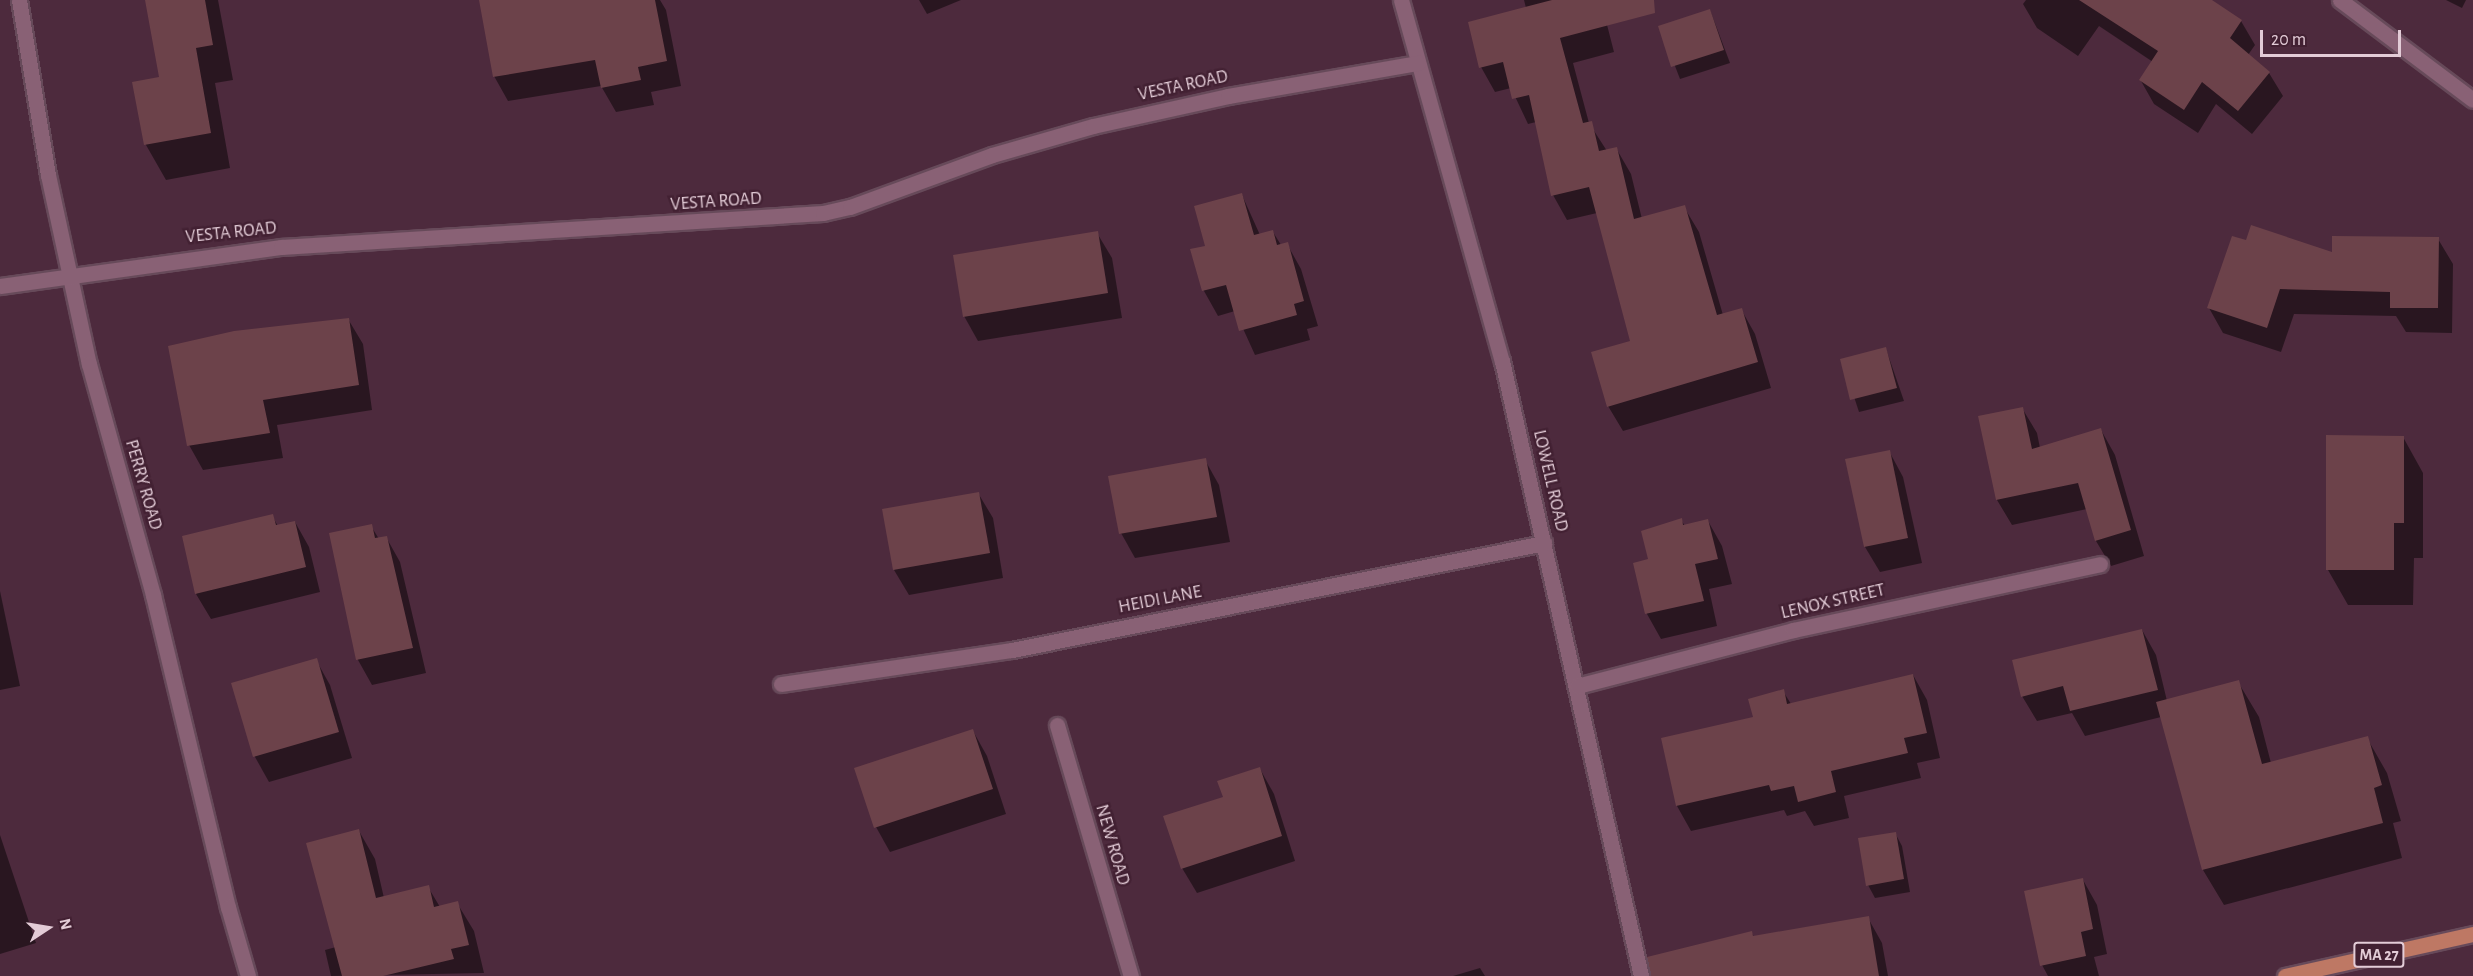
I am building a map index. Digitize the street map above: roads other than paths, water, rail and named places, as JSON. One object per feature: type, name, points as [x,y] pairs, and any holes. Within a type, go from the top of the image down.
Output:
[{"type":"main road","name":"MA 27","points":[[2285,976],[2473,934]]},
{"type":"street","name":"PERRY ROAD","points":[[20,0],[69,276],[248,976]]},
{"type":"street","name":"LOWELL ROAD","points":[[1401,0],[1493,330],[1577,686],[1641,976]]},
{"type":"street","points":[[2340,0],[2473,100]]},
{"type":"street","name":"VESTA ROAD","points":[[0,286],[281,247],[823,213],[850,207],[992,155],[1093,126],[1228,96],[1418,63]]},
{"type":"street","name":"HEIDI LANE","points":[[781,684],[1012,650],[1544,543]]},
{"type":"street","name":"LENOX STREET","points":[[1577,686],[1804,628],[2100,564]]},
{"type":"street","name":"NEW ROAD","points":[[1057,725],[1131,976]]}]
